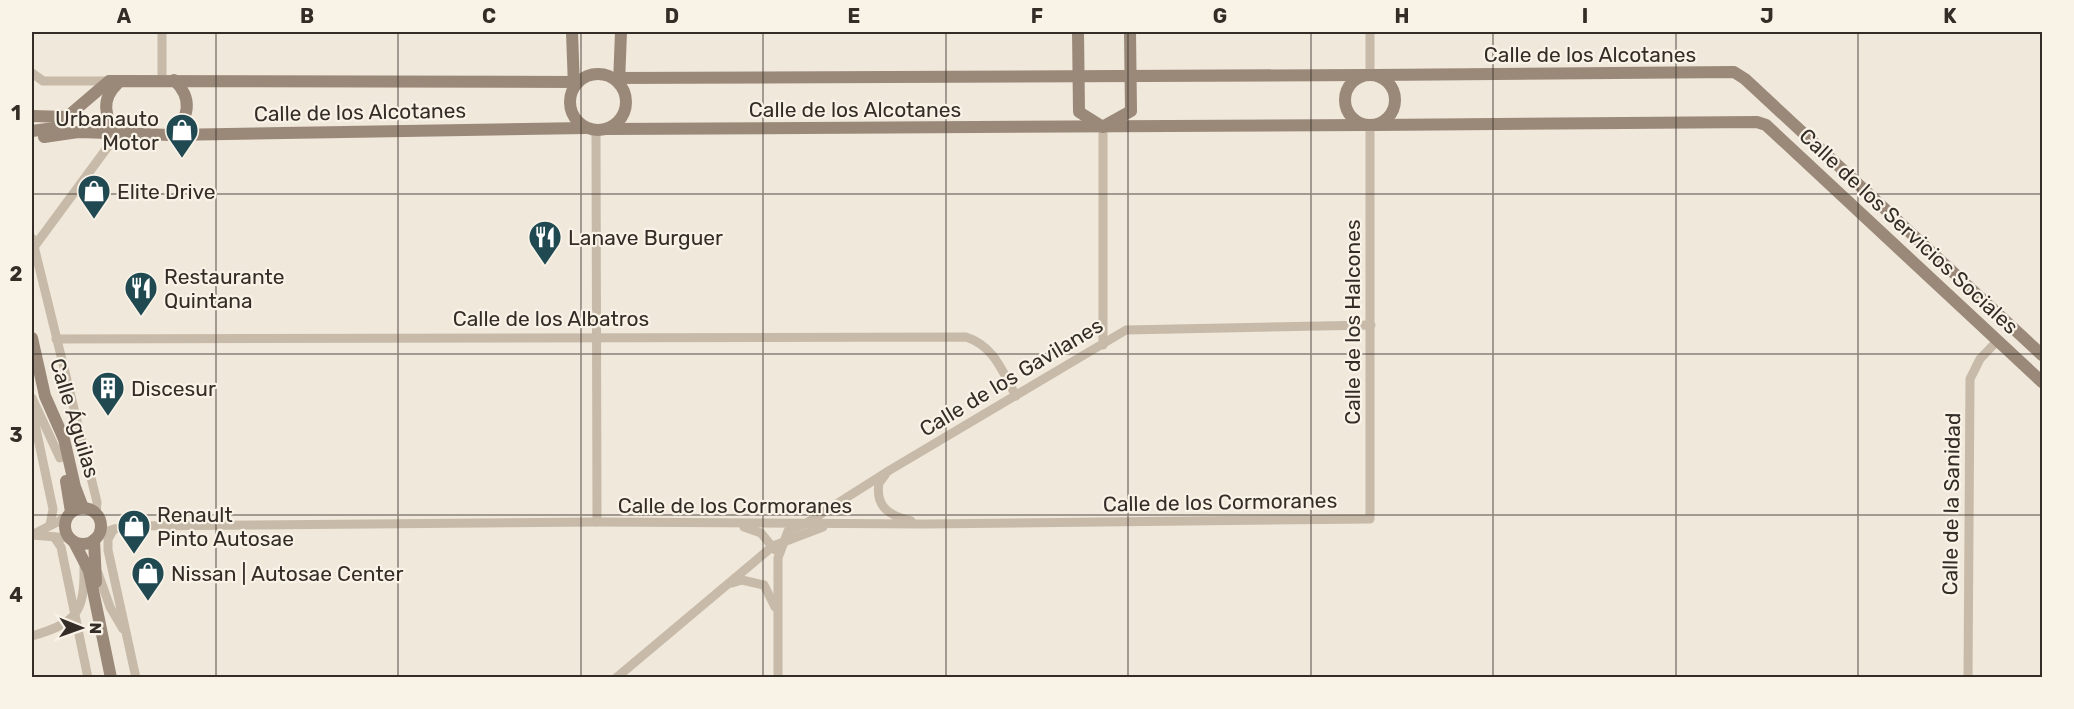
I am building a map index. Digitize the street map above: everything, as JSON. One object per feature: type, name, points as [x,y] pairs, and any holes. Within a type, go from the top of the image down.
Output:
[{"type":"street","points":[[162,32],[168,80],[184,90],[189,105],[183,125],[171,135]]},
{"type":"street","points":[[572,32],[575,83],[569,102],[571,112],[577,122],[596,129],[617,123],[626,104],[625,93],[617,80],[621,32]]},
{"type":"street","points":[[1078,32],[1079,112],[1103,127],[1103,345]]},
{"type":"street","points":[[1130,32],[1130,75]]},
{"type":"street","points":[[1370,32],[1370,75]]},
{"type":"street","name":"Calle de los Alcotanes","points":[[617,80],[1734,72],[1788,119]]},
{"type":"street","points":[[575,83],[587,75],[598,73],[617,80]]},
{"type":"street","name":"Calle de los Alcotanes","points":[[32,74],[43,81],[575,83]]},
{"type":"street","name":"Calle de los Alcotanes","points":[[1103,127],[1131,111],[1130,75]]},
{"type":"street","points":[[1370,75],[1388,82],[1395,96],[1393,111],[1388,117],[1370,125],[1352,118],[1345,104],[1348,88],[1359,77],[1370,75]]},
{"type":"street","points":[[32,131],[54,128],[115,81]]},
{"type":"street","points":[[97,604],[97,537],[100,520],[96,514],[97,502],[33,243],[118,133],[110,124],[105,109],[115,81]]},
{"type":"street","points":[[32,116],[67,117]]},
{"type":"street","name":"Calle de los Servicios Sociales","points":[[1788,119],[2043,355]]},
{"type":"street","name":"Calle de los Alcotanes","points":[[32,139],[78,132],[171,135],[596,129],[1757,122],[1766,124],[1775,133]]},
{"type":"street","name":"Calle de los Halcones","points":[[1370,125],[1371,519]]},
{"type":"street","points":[[596,129],[599,336],[597,522]]},
{"type":"street","name":"Calle de los Servicios Sociales","points":[[1775,133],[2043,382]]},
{"type":"street","name":"Calle de los Gavilanes","points":[[783,542],[788,531],[805,524],[890,470],[1126,330],[1371,325]]},
{"type":"street","name":"Calle de los Albatros","points":[[56,339],[599,336],[966,337],[981,342],[989,349],[1016,396]]},
{"type":"street","name":"Calle Águilas","points":[[32,338],[45,396],[64,439],[75,487],[74,512]]},
{"type":"street","name":"Calle de la Sanidad","points":[[1968,678],[1970,379],[1980,358],[1998,340]]},
{"type":"street","points":[[45,396],[74,512]]},
{"type":"street","points":[[32,398],[60,458]]},
{"type":"street","name":"Calle Águilas","points":[[32,410],[53,509],[50,525]]},
{"type":"street","points":[[39,445],[48,447],[60,458]]},
{"type":"street","points":[[890,470],[879,483],[878,490],[886,511],[895,517],[925,524]]},
{"type":"street","points":[[32,535],[74,512],[96,514]]},
{"type":"street","points":[[74,512],[64,524],[71,540],[84,558],[97,604],[111,678]]},
{"type":"street","name":"Calle de los Cormoranes","points":[[97,537],[126,526],[597,522],[738,525],[925,524],[1371,519]]},
{"type":"street","name":"Calle de los Gavilanes","points":[[616,678],[773,546],[830,524]]},
{"type":"street","points":[[738,525],[761,533],[773,546],[778,558]]},
{"type":"street","points":[[114,529],[108,539],[108,550],[136,678]]},
{"type":"street","points":[[32,535],[87,544],[97,537]]},
{"type":"street","points":[[54,537],[61,547],[88,678]]},
{"type":"street","points":[[778,678],[778,558],[783,542]]},
{"type":"street","points":[[32,636],[60,628],[76,614],[82,600],[84,558]]},
{"type":"street","points":[[96,568],[110,607],[127,636]]},
{"type":"street","points":[[727,585],[742,580],[764,585],[778,614]]},
{"type":"street","points":[[60,628],[79,633]]},
{"type":"street","name":"Calle de los Gavilanes","points":[[627,678],[643,655]]},
{"type":"place","name":"Urbanauto Motor","points":[[182,159]]},
{"type":"place","name":"Elite Drive","points":[[94,220]]},
{"type":"place","name":"Lanave Burguer","points":[[545,266]]},
{"type":"place","name":"Restaurante Quintana","points":[[141,317]]},
{"type":"place","name":"Discesur","points":[[108,417]]},
{"type":"place","name":"Renault Pinto Autosae","points":[[134,555]]},
{"type":"place","name":"Nissan | Autosae Center","points":[[148,602]]}]
